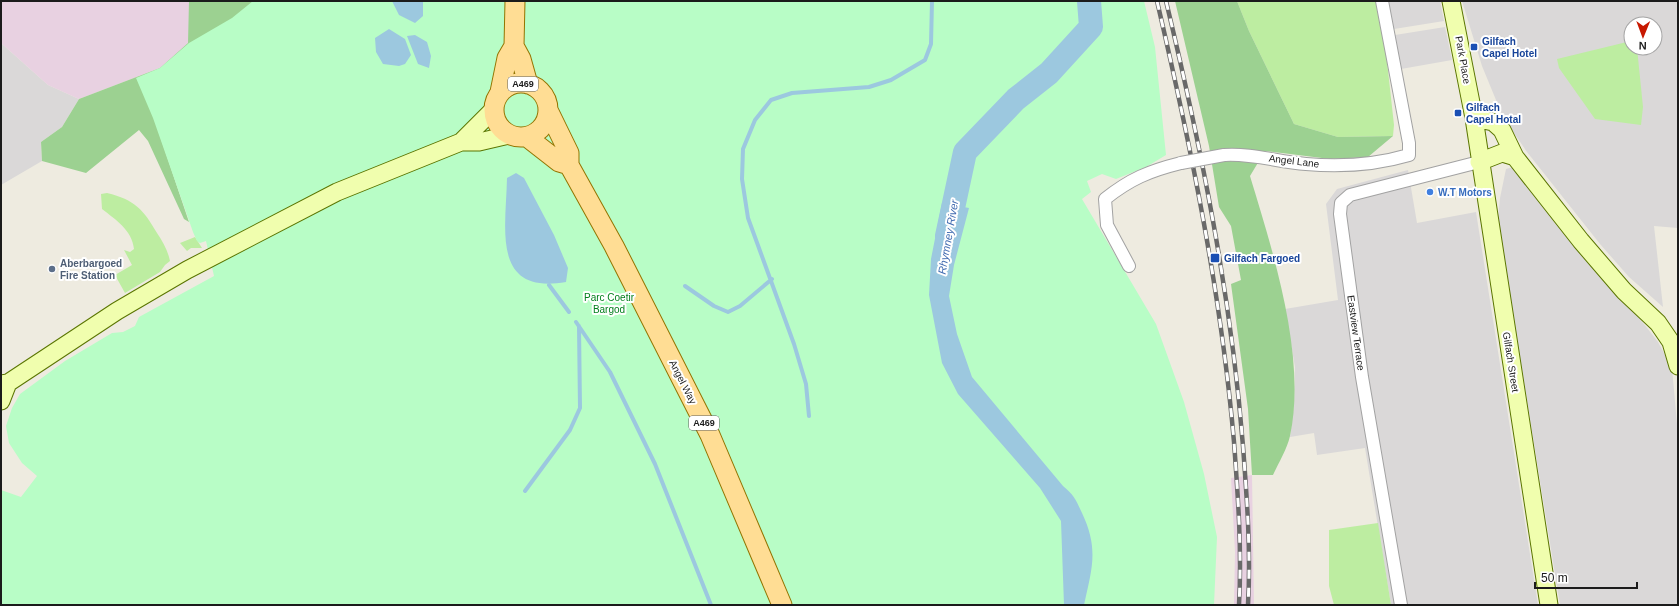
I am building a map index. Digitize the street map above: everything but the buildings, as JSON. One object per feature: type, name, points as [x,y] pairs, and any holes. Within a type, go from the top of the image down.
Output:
[{"type":"main road","name":"A469","points":[[515,1],[514,46],[521,60],[528,84]]},
{"type":"main road","name":"A469","points":[[497,101],[507,58],[514,46]]},
{"type":"main road","name":"A469","points":[[497,101],[513,84],[528,84],[536,88],[542,94],[548,110]]},
{"type":"main road","points":[[497,101],[497,124],[559,162],[569,165]]},
{"type":"main road","points":[[518,136],[536,133],[542,127],[548,110]]},
{"type":"main road","name":"Angel Way","points":[[548,110],[569,153],[569,165],[614,246],[710,435],[782,605]]},
{"type":"street","name":"Angel Lane","points":[[1129,266],[1106,225],[1105,199],[1125,183],[1159,169],[1181,163],[1224,155],[1244,155],[1305,164],[1362,164],[1386,162],[1409,155],[1409,143],[1382,1]]},
{"type":"street","name":"Park Place","points":[[1451,1],[1474,118]]},
{"type":"street","points":[[461,142],[497,101]]},
{"type":"street","points":[[1474,118],[1492,122],[1502,130],[1515,157],[1580,241],[1624,291],[1658,322],[1671,342],[1678,366]]},
{"type":"street","name":"Gilfach Street","points":[[1474,118],[1479,162],[1549,605]]},
{"type":"street","points":[[1,401],[5,383],[117,311],[187,270],[337,192],[461,142],[479,142],[518,136]]},
{"type":"street","points":[[1479,162],[1502,153],[1515,157]]},
{"type":"street","name":"Eastview Terrace","points":[[1401,605],[1362,377],[1340,214],[1342,203],[1350,195],[1479,162]]},
{"type":"shaded area","points":[[1,1],[189,1],[189,43],[160,68],[79,99],[48,85],[1,43]]},
{"type":"shaded area","points":[[1387,1],[1440,1],[1444,21],[1394,29]]},
{"type":"shaded area","points":[[1462,1],[1678,1],[1678,228],[1654,226],[1663,307],[1629,277],[1600,244],[1527,152],[1503,117],[1482,66]]},
{"type":"shaded area","points":[[1445,27],[1452,60],[1401,69],[1395,35]]},
{"type":"shaded area","points":[[1,43],[48,85],[79,99],[62,127],[41,142],[42,161],[1,185]]},
{"type":"shaded area","points":[[1513,167],[1563,233],[1644,324],[1658,342],[1672,368],[1678,435],[1678,605],[1560,605],[1498,220],[1500,198],[1506,169]]},
{"type":"shaded area","points":[[1408,170],[1417,223],[1476,212],[1538,605],[1391,605],[1365,448],[1317,455],[1314,433],[1290,437],[1294,404],[1295,367],[1285,309],[1338,300],[1326,204],[1337,189]]},
{"type":"shaded area","points":[[1252,475],[1254,605],[1234,605],[1235,552],[1231,478]]},
{"type":"green space","points":[[189,1],[308,1],[154,118],[189,222],[184,219],[148,141],[139,130],[86,173],[42,161],[41,142],[62,127],[79,99],[160,68],[188,43]]},
{"type":"green space","name":"Parc Coetir Bargod","points":[[253,1],[1144,1],[1155,47],[1166,155],[1146,167],[1116,179],[1102,174],[1087,181],[1091,192],[1082,199],[1156,324],[1184,402],[1204,474],[1217,537],[1214,605],[1,605],[1,490],[21,497],[37,476],[22,463],[9,443],[6,426],[12,408],[20,394],[65,361],[112,333],[123,332],[135,326],[139,317],[214,276],[206,241],[200,243],[197,241],[193,232],[153,118],[136,78],[160,68],[189,43],[232,18]]},
{"type":"green space","points":[[1175,1],[1237,1],[1249,31],[1294,124],[1338,137],[1393,136],[1368,157],[1330,159],[1265,151],[1250,176],[1285,305],[1291,339],[1294,373],[1294,405],[1289,441],[1273,475],[1252,475],[1248,409],[1231,284],[1241,280],[1231,226],[1219,207],[1209,146]]},
{"type":"green space","points":[[1237,1],[1376,1],[1384,34],[1394,125],[1393,136],[1338,137],[1294,124],[1249,31]]},
{"type":"green space","points":[[1623,43],[1623,56],[1638,56],[1643,107],[1641,125],[1595,119],[1559,68],[1557,59]]},
{"type":"green space","points":[[107,193],[131,202],[142,212],[163,243],[170,261],[160,272],[125,293],[115,275],[132,265],[124,250],[130,252],[134,249],[133,242],[127,231],[118,221],[102,209],[101,194]]},
{"type":"green space","points":[[195,237],[202,248],[191,248],[187,251],[180,243]]},
{"type":"green space","points":[[1378,523],[1391,605],[1334,605],[1329,586],[1329,530]]},
{"type":"water","points":[[392,1],[423,1],[423,16],[415,23],[399,15]]},
{"type":"water","points":[[389,29],[405,39],[411,55],[405,64],[399,66],[383,64],[376,52],[375,38]]},
{"type":"water","points":[[415,35],[427,42],[431,56],[429,68],[418,64],[407,36]]},
{"type":"water","points":[[516,173],[524,178],[554,235],[568,268],[566,282],[542,283],[525,278],[514,268],[508,254],[505,237],[505,218],[507,178]]},
{"type":"water","points":[[942,203],[969,208],[954,265],[949,296],[957,334],[972,377],[1072,495],[1078,505],[1091,537],[1092,548],[1091,569],[1084,605],[1064,605],[1061,521],[1040,488],[958,394],[942,363],[929,295],[931,259]]},
{"type":"waterway","points":[[809,416],[806,384],[794,344],[748,218],[742,179],[743,149],[755,120],[771,100],[792,93],[869,87],[891,80],[925,60],[931,44],[932,1]]},
{"type":"waterway","name":"Rhymney River","points":[[947,236],[965,152],[1016,99],[1049,73],[1091,27],[1089,1]]},
{"type":"waterway","points":[[685,286],[714,306],[728,312],[740,306],[772,279]]},
{"type":"waterway","points":[[549,285],[569,312]]},
{"type":"waterway","points":[[576,322],[610,372],[655,464],[711,605]]},
{"type":"waterway","points":[[525,491],[570,430],[580,408],[579,326]]},
{"type":"railway","points":[[1157,1],[1193,165],[1213,275],[1221,331],[1234,442],[1237,483],[1240,544],[1239,605]]},
{"type":"railway","points":[[1166,1],[1203,166],[1223,277],[1231,333],[1238,390],[1246,486],[1249,545],[1248,605]]},
{"type":"place","name":"Gilfach Capel Hotel","points":[[1474,47]]},
{"type":"place","name":"Gilfach Capel Hotal","points":[[1458,113]]},
{"type":"place","name":"W.T Motors","points":[[1430,192]]},
{"type":"place","name":"Gilfach Fargoed","points":[[1215,258]]},
{"type":"place","name":"Aberbargoed Fire Station","points":[[52,269]]}]
